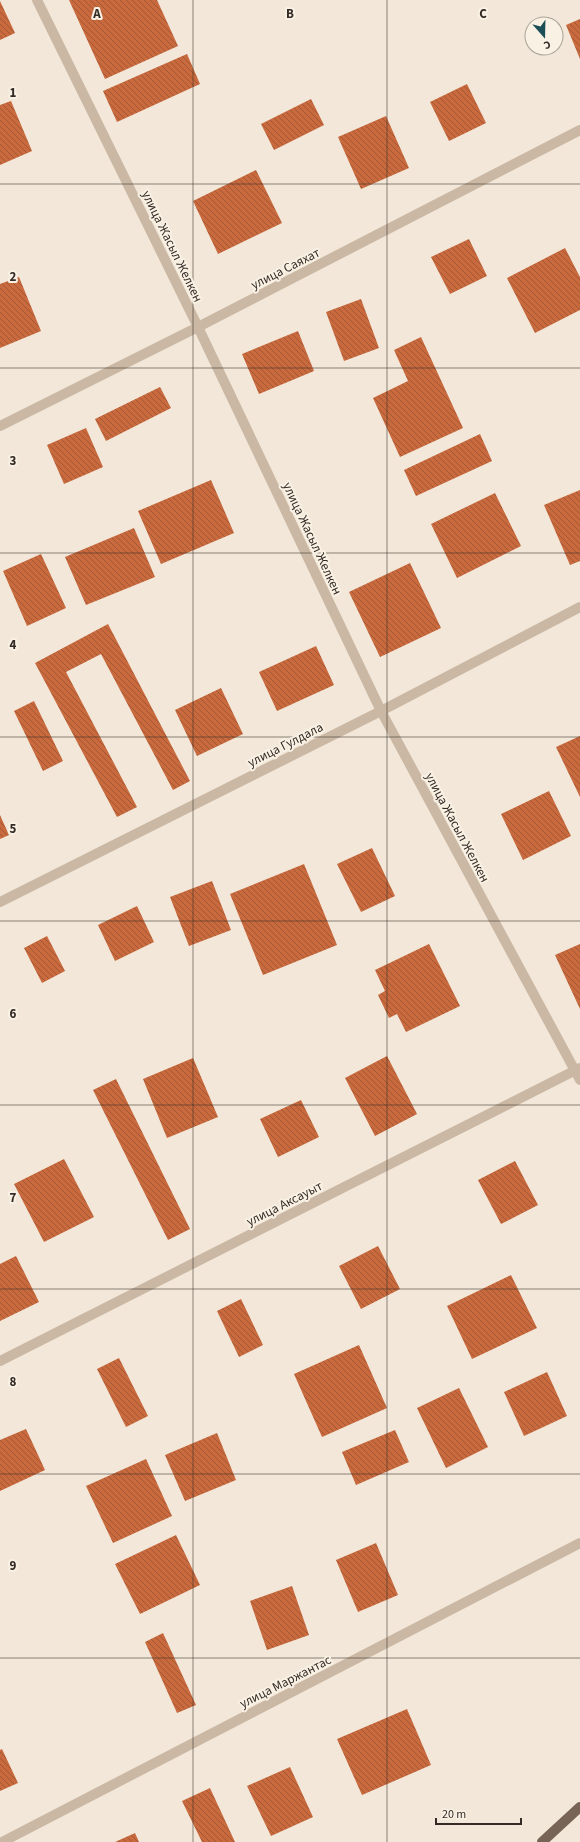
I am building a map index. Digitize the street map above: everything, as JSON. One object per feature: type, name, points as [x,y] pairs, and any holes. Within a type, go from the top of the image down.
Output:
[{"type":"main road","points":[[542,1842],[580,1807]]},
{"type":"street","name":"улица Жасыл Желкен","points":[[37,0],[198,327],[381,711],[577,1069],[580,1080]]},
{"type":"street","name":"улица Саяхат","points":[[0,426],[198,327],[580,130]]},
{"type":"street","name":"улица Гулдала","points":[[0,902],[381,711],[580,606]]},
{"type":"street","name":"улица Аксауыт","points":[[0,1361],[577,1069]]},
{"type":"street","name":"улица Маржантас","points":[[2,1842],[580,1543]]},
{"type":"building","points":[[69,0],[157,0],[178,46],[105,79]]},
{"type":"building","points":[[0,1],[15,33],[0,40]]},
{"type":"building","points":[[580,19],[580,59],[566,25]]},
{"type":"building","points":[[187,54],[200,84],[117,122],[103,91]]},
{"type":"building","points":[[467,84],[486,123],[449,141],[430,102]]},
{"type":"building","points":[[311,99],[324,125],[274,150],[261,124]]},
{"type":"building","points":[[11,101],[32,151],[0,165],[0,105]]},
{"type":"building","points":[[386,116],[409,168],[361,189],[338,137]]},
{"type":"building","points":[[256,170],[282,223],[218,254],[193,201]]},
{"type":"building","points":[[469,239],[487,276],[450,294],[431,257]]},
{"type":"building","points":[[565,248],[580,277],[580,310],[535,333],[507,278]]},
{"type":"building","points":[[19,277],[41,331],[0,348],[0,284]]},
{"type":"building","points":[[361,299],[379,348],[344,361],[326,312]]},
{"type":"building","points":[[298,331],[314,371],[259,394],[242,354]]},
{"type":"building","points":[[421,337],[463,428],[400,457],[373,398],[408,381],[394,350]]},
{"type":"building","points":[[160,387],[171,408],[106,441],[95,419]]},
{"type":"building","points":[[86,428],[103,467],[64,484],[47,445]]},
{"type":"building","points":[[480,434],[492,461],[416,496],[404,470]]},
{"type":"building","points":[[211,480],[234,533],[161,564],[138,511]]},
{"type":"building","points":[[580,490],[580,561],[570,565],[544,505]]},
{"type":"building","points":[[495,493],[521,546],[457,578],[431,524]]},
{"type":"building","points":[[134,528],[155,577],[86,605],[65,557]]},
{"type":"building","points":[[41,554],[66,608],[27,626],[3,571]]},
{"type":"building","points":[[410,563],[441,628],[380,657],[349,592]]},
{"type":"building","points":[[108,624],[190,781],[173,790],[101,654],[66,672],[137,807],[117,817],[35,663]]},
{"type":"building","points":[[316,646],[334,685],[277,711],[259,672]]},
{"type":"building","points":[[221,688],[243,734],[197,756],[175,710]]},
{"type":"building","points":[[34,701],[63,761],[43,771],[14,711]]},
{"type":"building","points":[[580,736],[580,797],[556,747]]},
{"type":"building","points":[[549,791],[571,836],[523,860],[501,814]]},
{"type":"building","points":[[0,815],[9,835],[0,839]]},
{"type":"building","points":[[372,848],[395,896],[361,912],[337,864]]},
{"type":"building","points":[[304,864],[337,945],[263,975],[230,894]]},
{"type":"building","points":[[212,881],[231,930],[189,946],[170,897]]},
{"type":"building","points":[[137,906],[154,942],[115,961],[98,925]]},
{"type":"building","points":[[47,936],[65,971],[42,983],[24,948]]},
{"type":"building","points":[[429,944],[460,1006],[406,1032],[397,1014],[389,1018],[378,995],[385,991],[375,970]]},
{"type":"building","points":[[580,944],[580,1009],[555,955]]},
{"type":"building","points":[[387,1056],[417,1114],[375,1136],[345,1078]]},
{"type":"building","points":[[193,1058],[218,1117],[167,1138],[143,1079]]},
{"type":"building","points":[[116,1079],[190,1229],[168,1240],[93,1090]]},
{"type":"building","points":[[301,1100],[319,1137],[278,1157],[260,1119]]},
{"type":"building","points":[[64,1159],[94,1217],[44,1242],[14,1184]]},
{"type":"building","points":[[515,1161],[538,1205],[501,1224],[478,1180]]},
{"type":"building","points":[[378,1246],[400,1289],[361,1309],[339,1266]]},
{"type":"building","points":[[16,1256],[39,1302],[0,1321],[0,1264]]},
{"type":"building","points":[[511,1275],[537,1328],[472,1359],[447,1306]]},
{"type":"building","points":[[241,1299],[263,1345],[239,1357],[217,1311]]},
{"type":"building","points":[[359,1345],[387,1408],[322,1437],[294,1374]]},
{"type":"building","points":[[119,1358],[148,1416],[126,1427],[97,1369]]},
{"type":"building","points":[[547,1372],[567,1416],[524,1436],[504,1392]]},
{"type":"building","points":[[459,1388],[488,1447],[446,1468],[417,1408]]},
{"type":"building","points":[[26,1429],[45,1470],[0,1491],[0,1440]]},
{"type":"building","points":[[395,1430],[409,1462],[356,1485],[342,1452]]},
{"type":"building","points":[[217,1433],[236,1480],[185,1501],[165,1455]]},
{"type":"building","points":[[146,1459],[172,1516],[113,1543],[86,1486]]},
{"type":"building","points":[[176,1535],[200,1585],[140,1614],[115,1564]]},
{"type":"building","points":[[376,1543],[398,1595],[358,1612],[336,1560]]},
{"type":"building","points":[[292,1586],[309,1635],[267,1650],[250,1601]]},
{"type":"building","points":[[163,1633],[196,1705],[177,1713],[145,1642]]},
{"type":"building","points":[[407,1709],[431,1765],[362,1795],[337,1739]]},
{"type":"building","points":[[2,1749],[18,1783],[0,1791],[0,1750]]},
{"type":"building","points":[[290,1767],[313,1817],[271,1836],[247,1786]]},
{"type":"building","points":[[210,1788],[235,1842],[202,1842],[182,1801]]},
{"type":"building","points":[[135,1833],[139,1842],[115,1842]]}]
